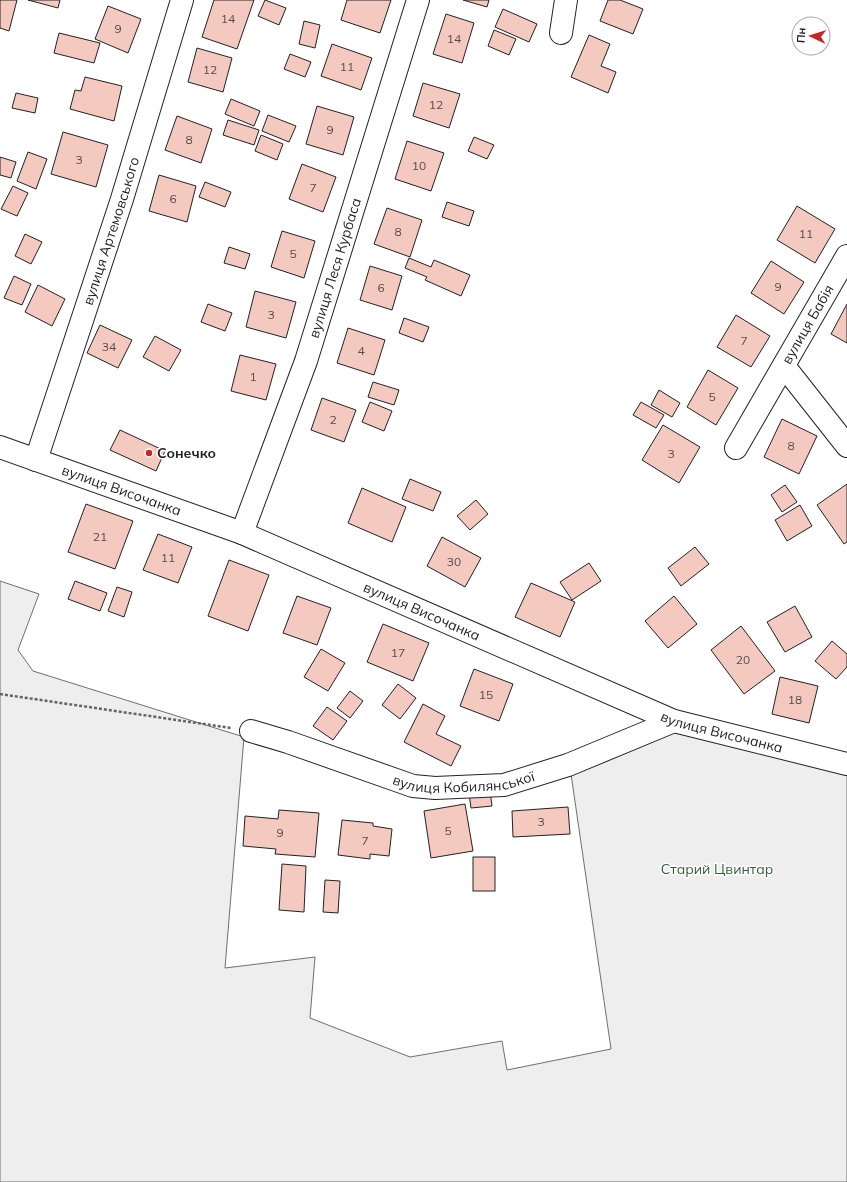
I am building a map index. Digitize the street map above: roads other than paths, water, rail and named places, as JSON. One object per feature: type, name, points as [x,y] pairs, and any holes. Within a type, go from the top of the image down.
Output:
[{"type":"street","name":"вулиця Артемовського","points":[[36,460],[122,199],[182,0]]},
{"type":"street","name":"вулиця Леся Курбаса","points":[[242,533],[306,361],[418,0]]},
{"type":"street","points":[[562,33],[566,0]]},
{"type":"street","name":"вулиця Бабія","points":[[847,256],[784,366],[847,446]]},
{"type":"street","points":[[736,448],[784,366]]},
{"type":"street","name":"вулиця Височанка","points":[[0,447],[242,533],[674,721],[847,764]]},
{"type":"street","name":"вулиця Кобилянської","points":[[251,731],[288,742],[413,786],[435,788],[504,785],[568,765],[674,721]]},
{"type":"place","name":"Сонечко","points":[[149,453]]},
{"type":"park label","name":"Старий Цвинтар","points":[[717,869]]}]
